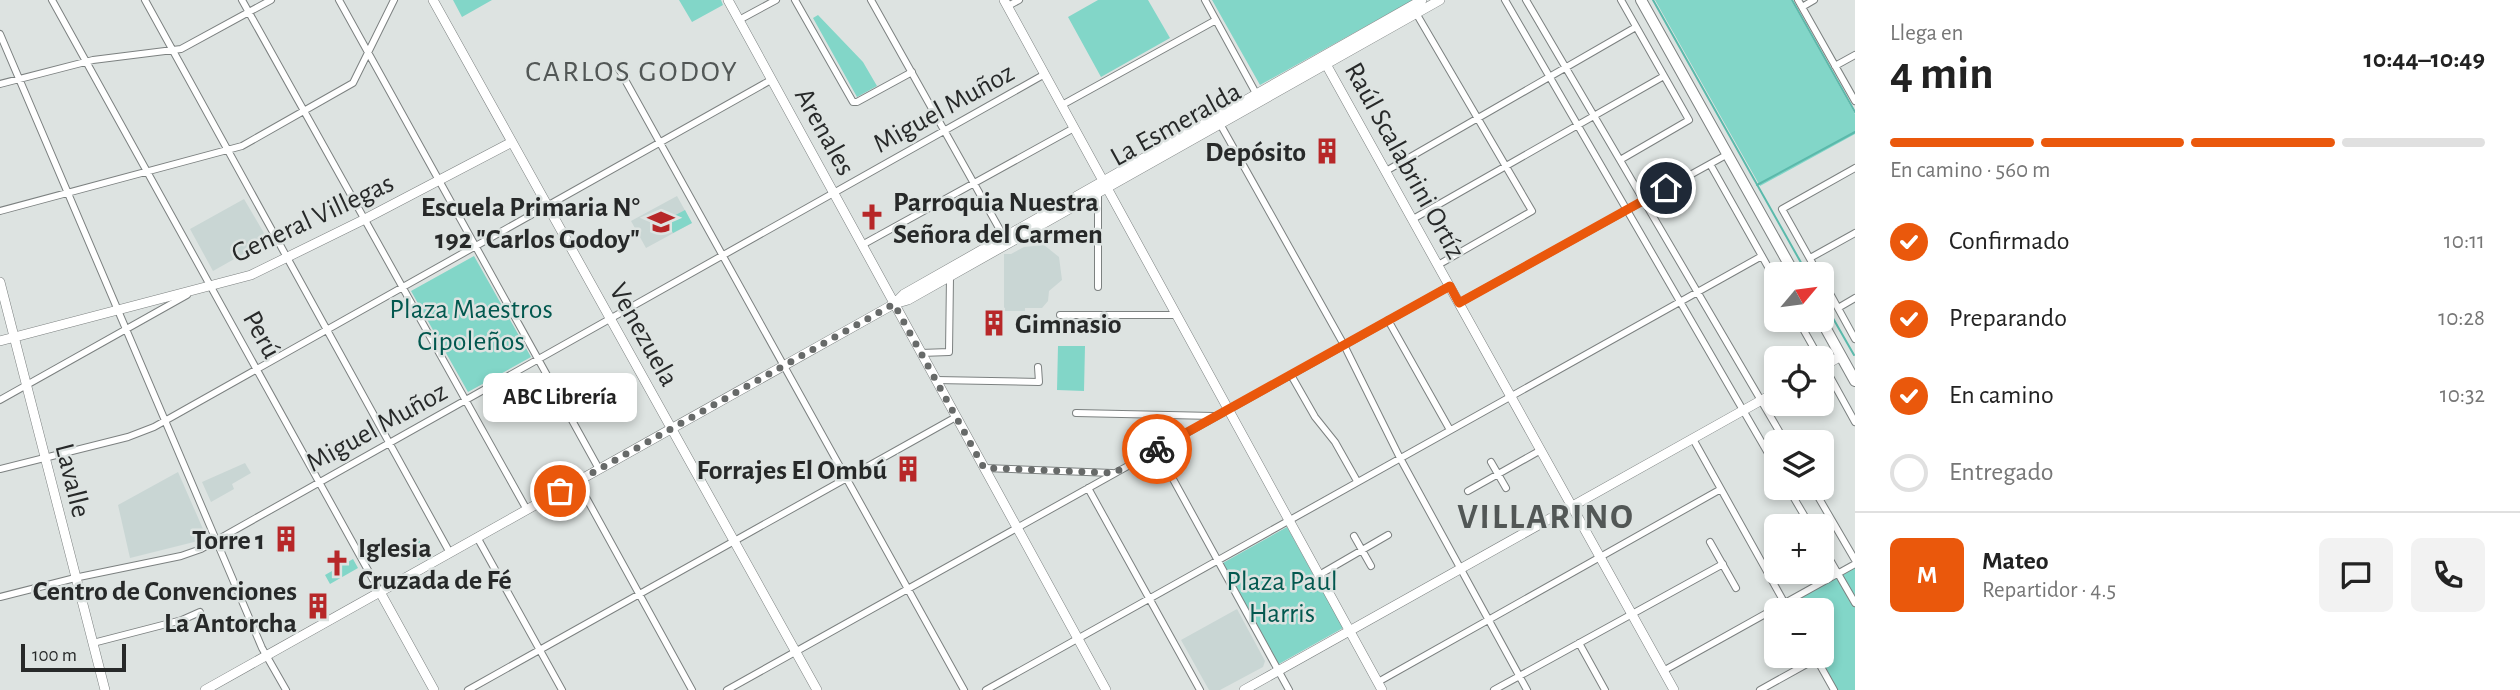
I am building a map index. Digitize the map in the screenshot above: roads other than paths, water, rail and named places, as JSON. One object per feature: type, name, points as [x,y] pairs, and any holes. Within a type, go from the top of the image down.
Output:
[{"type":"main road","points":[[1641,0],[1789,262]]},
{"type":"main road","points":[[1828,332],[1841,356],[1851,365],[1855,381]]},
{"type":"street","name":"Perú","points":[[52,0],[434,690]]},
{"type":"street","points":[[145,0],[450,553]]},
{"type":"street","points":[[242,0],[527,510]]},
{"type":"street","points":[[0,84],[86,62],[188,47],[271,0]]},
{"type":"street","points":[[339,0],[599,469]]},
{"type":"street","points":[[0,211],[229,151],[304,111],[353,83],[394,0]]},
{"type":"street","name":"Venezuela","points":[[433,0],[817,690]]},
{"type":"street","name":"Arenales","points":[[727,0],[1106,690]]},
{"type":"street","points":[[739,20],[776,0]]},
{"type":"street","points":[[795,0],[853,102],[860,101],[912,72]]},
{"type":"street","points":[[871,0],[1004,237]]},
{"type":"street","points":[[1019,0],[1006,3],[1103,187],[1177,315],[1380,686],[1489,620],[1721,489]]},
{"type":"street","points":[[1205,0],[1258,98]]},
{"type":"street","name":"La Esmeralda","points":[[205,690],[894,304],[908,300],[950,277],[1324,60],[1422,0]]},
{"type":"street","name":"La Esmeralda","points":[[1324,60],[1440,0]]},
{"type":"street","points":[[1505,0],[1764,447]]},
{"type":"street","points":[[1526,0],[1778,430]]},
{"type":"street","points":[[1619,160],[1689,120],[1621,0]]},
{"type":"street","points":[[1814,0],[1800,3],[1855,101]]},
{"type":"street","points":[[1416,13],[1532,212],[1438,265]]},
{"type":"street","points":[[1062,105],[1216,20]]},
{"type":"street","points":[[1386,171],[1636,27]]},
{"type":"street","points":[[0,34],[124,330],[267,656],[286,690]]},
{"type":"street","points":[[1835,66],[1855,55]]},
{"type":"street","name":"Raúl Scalabrini Ortíz","points":[[1324,60],[1674,690]]},
{"type":"street","points":[[619,69],[964,690]]},
{"type":"street","name":"Miguel Muñoz","points":[[0,597],[181,556],[216,540],[1045,74]]},
{"type":"street","points":[[1413,219],[1664,76]]},
{"type":"street","points":[[0,469],[134,435],[164,421],[771,80]]},
{"type":"street","points":[[1218,120],[1344,345],[1400,458],[1527,690]]},
{"type":"street","points":[[862,246],[1074,128]]},
{"type":"street","name":"General Villegas","points":[[0,341],[251,275],[512,142]]},
{"type":"street","points":[[1459,303],[1728,154]]},
{"type":"street","points":[[1710,164],[1765,262]]},
{"type":"street","points":[[1812,262],[1782,209],[1855,168]]},
{"type":"street","points":[[1098,287],[1103,187]]},
{"type":"street","name":"La Esmeralda","points":[[894,304],[904,294],[1004,237],[1103,187]]},
{"type":"street","points":[[1810,258],[1855,233]]},
{"type":"street","points":[[986,690],[1762,256]]},
{"type":"street","points":[[921,353],[949,352],[950,277]]},
{"type":"street","name":"Lavalle","points":[[0,282],[105,690]]},
{"type":"street","points":[[727,690],[1450,286]]},
{"type":"street","points":[[0,400],[196,290]]},
{"type":"street","points":[[1838,308],[1855,298]]},
{"type":"street","points":[[1834,301],[1855,339]]},
{"type":"street","points":[[1060,315],[1177,315]]},
{"type":"street","points":[[1388,320],[1450,430]]},
{"type":"street","points":[[1834,359],[1841,356]]},
{"type":"street","points":[[936,380],[1038,382],[1038,367]]},
{"type":"street","points":[[1291,375],[1357,481]]},
{"type":"street","points":[[1834,384],[1855,422]]},
{"type":"street","points":[[1244,690],[1764,399]]},
{"type":"street","points":[[1076,413],[1217,416]]},
{"type":"street","points":[[468,690],[956,417]]},
{"type":"street","points":[[1693,439],[1782,598]]},
{"type":"street","points":[[1157,450],[1289,690]]},
{"type":"street","points":[[1468,491],[1541,450]]},
{"type":"street","points":[[1491,462],[1506,488]]},
{"type":"street","points":[[984,468],[1114,473]]},
{"type":"street","points":[[577,481],[692,690]]},
{"type":"street","points":[[1088,488],[1200,690]]},
{"type":"street","points":[[1794,598],[1855,562],[1820,500]]},
{"type":"street","points":[[1319,575],[1388,535]]},
{"type":"street","points":[[1354,536],[1371,566]]},
{"type":"street","points":[[477,537],[562,690]]},
{"type":"street","points":[[1710,542],[1736,588]]},
{"type":"street","points":[[1494,690],[1723,564]]},
{"type":"street","points":[[1834,566],[1855,603]]},
{"type":"street","points":[[93,643],[182,620],[201,612]]},
{"type":"street","points":[[1663,671],[1764,615]]},
{"type":"street","points":[[1579,643],[1605,690]]},
{"type":"street","points":[[1760,690],[1798,668]]},
{"type":"street","points":[[1821,668],[1833,690]]},
{"type":"waterway","points":[[1653,0],[1801,262]]},
{"type":"waterway","points":[[1792,0],[1855,112]]},
{"type":"waterway","points":[[1757,185],[1855,132]]},
{"type":"waterway","points":[[1834,320],[1854,355]]},
{"type":"place","name":"Depósito","points":[[1327,151]]},
{"type":"place","name":"Parroquia Nuestra Señora del Carmen","points":[[872,217]]},
{"type":"place","name":"Escuela Primaria N° 192 \"Carlos Godoy\"","points":[[661,222]]},
{"type":"place","name":"Gimnasio","points":[[994,323]]},
{"type":"place","name":"Forrajes El Ombú","points":[[908,469]]},
{"type":"place","name":"ABC Librería","points":[[560,491]]},
{"type":"place","name":"Torre 1","points":[[286,539]]},
{"type":"place","name":"Iglesia Cruzada de Fé","points":[[337,563]]},
{"type":"place","name":"Centro de Convenciones La Antorcha","points":[[318,606]]},
{"type":"district","name":"CARLOS GODOY","points":[[632,71]]},
{"type":"district","name":"VILLARINO","points":[[1546,516]]},
{"type":"park label","name":"Plaza Maestros Cipoleños","points":[[471,324]]},
{"type":"park label","name":"Plaza Paul Harris","points":[[1282,596]]}]
